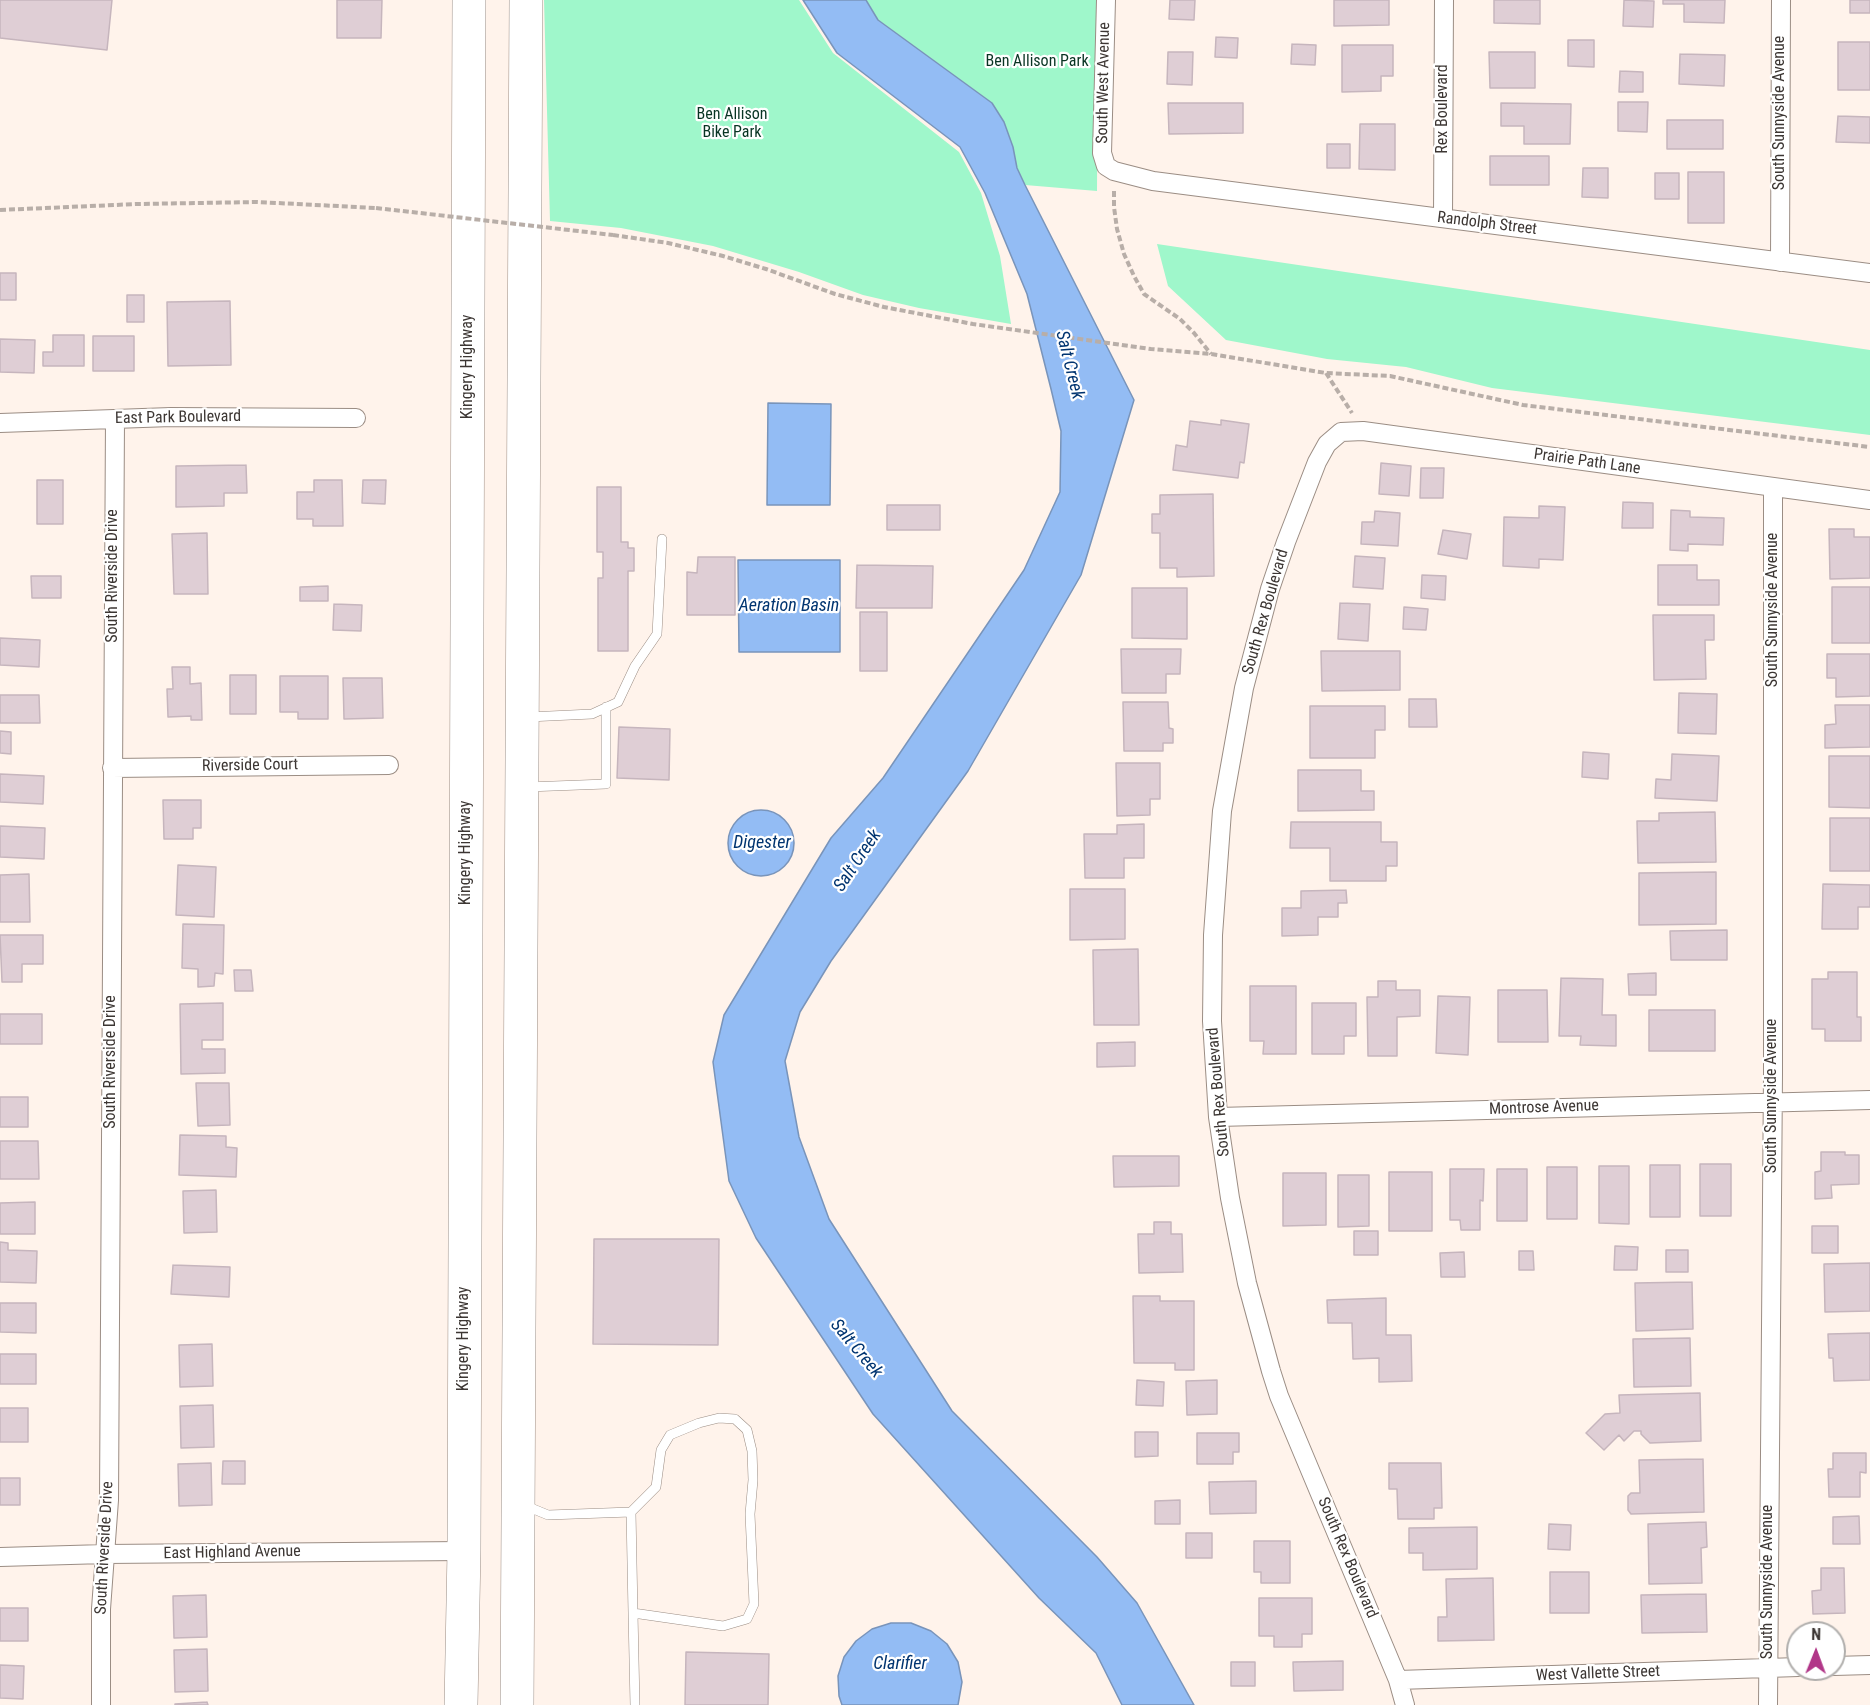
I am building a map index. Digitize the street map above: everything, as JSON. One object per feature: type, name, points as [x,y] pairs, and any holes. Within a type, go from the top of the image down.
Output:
[{"type":"highway","name":"Kingery Highway","points":[[461,1705],[464,1551],[469,0]]},
{"type":"highway","points":[[517,1705],[526,0]]},
{"type":"street","name":"South West Avenue","points":[[1106,0],[1102,153],[1106,166]]},
{"type":"street","name":"Rex Boulevard","points":[[1443,218],[1444,0]]},
{"type":"street","name":"South Sunnyside Avenue","points":[[1780,262],[1781,0]]},
{"type":"street","name":"Randolph Street","points":[[1106,166],[1123,175],[1153,181],[1870,273]]},
{"type":"street","name":"East Park Boulevard","points":[[0,423],[171,417],[356,418]]},
{"type":"street","name":"South Riverside Drive","points":[[101,1705],[101,1609],[109,1500],[115,419]]},
{"type":"street","name":"Prairie Path Lane","points":[[1317,462],[1327,444],[1341,432],[1363,432],[1870,500]]},
{"type":"street","name":"South Rex Boulevard","points":[[1317,462],[1286,542],[1255,642],[1239,711],[1222,811],[1213,935],[1212,1021],[1218,1117],[1230,1198],[1247,1283],[1277,1388],[1398,1680],[1405,1705]]},
{"type":"street","name":"South Sunnyside Avenue","points":[[1767,1705],[1772,1103],[1773,487]]},
{"type":"street","name":"Riverside Court","points":[[112,768],[389,765]]},
{"type":"street","name":"Montrose Avenue","points":[[1218,1117],[1870,1100]]},
{"type":"street","name":"East Highland Avenue","points":[[0,1557],[464,1551]]},
{"type":"street","points":[[1846,1666],[1870,1665]]},
{"type":"street","name":"West Vallette Street","points":[[1398,1680],[1786,1667]]},
{"type":"lane","points":[[522,717],[591,714],[618,702],[635,666],[657,634],[662,538]]},
{"type":"lane","points":[[522,787],[606,784],[606,707]]},
{"type":"lane","points":[[518,1496],[531,1508],[548,1515],[631,1512],[656,1487],[661,1450],[670,1435],[699,1423],[719,1418],[735,1419],[747,1430],[752,1450],[753,1480],[750,1514],[754,1604],[747,1618],[723,1626],[633,1613]]},
{"type":"lane","points":[[631,1512],[635,1705]]},
{"type":"path","points":[[1123,175],[1113,195],[1114,207],[1124,254],[1134,276],[1144,294],[1180,320],[1211,354]]},
{"type":"path","points":[[0,210],[257,202],[376,208],[613,235],[668,243],[723,256],[845,297],[973,324],[1151,349],[1211,354],[1326,373],[1390,376],[1523,405],[1870,447]]},
{"type":"path","points":[[1326,373],[1363,432]]},
{"type":"green space","name":"Ben Allison Bike Park","points":[[544,0],[799,0],[833,53],[959,152],[981,193],[1000,256],[1011,324],[919,308],[863,295],[799,272],[713,246],[621,228],[550,221]]},
{"type":"green space","name":"Ben Allison Park","points":[[866,0],[1098,0],[1097,191],[1025,185],[1017,168],[1013,147],[1004,122],[992,103],[878,20]]},
{"type":"green space","points":[[1157,244],[1870,350],[1870,435],[1492,388],[1406,367],[1327,359],[1226,340],[1168,286]]},
{"type":"water","name":"Salt Creek","points":[[803,0],[866,0],[878,20],[992,103],[1004,122],[1013,147],[1017,168],[1025,185],[1134,400],[1081,575],[968,771],[831,961],[800,1012],[785,1061],[799,1137],[829,1219],[952,1411],[1097,1557],[1137,1603],[1194,1705],[1122,1705],[1096,1653],[1039,1598],[873,1414],[756,1238],[729,1181],[713,1062],[724,1015],[831,838],[883,778],[1024,570],[1060,492],[1061,431],[1051,389],[1027,294],[985,193],[960,147],[837,53]]},
{"type":"water","points":[[768,403],[831,404],[830,505],[767,505]]},
{"type":"water","name":"Aeration Basin","points":[[738,560],[840,560],[840,652],[739,652]]},
{"type":"water","name":"Digester","points":[[761,810],[773,813],[784,820],[791,831],[794,843],[791,855],[784,866],[773,873],[761,876],[749,873],[738,866],[731,855],[728,843],[731,831],[738,820],[749,813]]},
{"type":"water","name":"Clarifier","points":[[891,1623],[911,1623],[931,1631],[947,1644],[958,1662],[962,1682],[958,1705],[842,1705],[838,1676],[844,1657],[856,1641],[872,1629]]},
{"type":"building","points":[[0,0],[112,0],[107,50],[0,38]]},
{"type":"building","points":[[337,0],[382,0],[381,38],[337,38]]},
{"type":"building","points":[[1170,0],[1195,0],[1194,20],[1169,19]]},
{"type":"building","points":[[1334,0],[1389,0],[1389,25],[1334,26]]},
{"type":"building","points":[[1494,0],[1540,0],[1540,24],[1494,23]]},
{"type":"building","points":[[1624,0],[1654,1],[1653,27],[1623,26]]},
{"type":"building","points":[[1663,0],[1725,0],[1724,23],[1684,22],[1684,4],[1663,4]]},
{"type":"building","points":[[1850,0],[1870,0],[1870,13],[1850,13]]},
{"type":"building","points":[[1216,37],[1238,38],[1237,58],[1215,57]]},
{"type":"building","points":[[1568,40],[1594,40],[1594,67],[1568,66]]},
{"type":"building","points":[[1838,42],[1870,42],[1870,90],[1838,90]]},
{"type":"building","points":[[1292,44],[1316,45],[1315,65],[1291,64]]},
{"type":"building","points":[[1342,45],[1393,45],[1393,76],[1381,76],[1381,91],[1342,92]]},
{"type":"building","points":[[1168,52],[1193,52],[1192,85],[1167,84]]},
{"type":"building","points":[[1489,52],[1535,52],[1535,88],[1490,88]]},
{"type":"building","points":[[1680,54],[1725,55],[1724,86],[1679,84]]},
{"type":"building","points":[[1620,71],[1643,72],[1643,92],[1619,92]]},
{"type":"building","points":[[1618,102],[1648,102],[1647,132],[1618,131]]},
{"type":"building","points":[[1168,103],[1243,103],[1243,133],[1169,134]]},
{"type":"building","points":[[1501,103],[1571,104],[1570,144],[1524,144],[1524,126],[1501,126]]},
{"type":"building","points":[[1838,116],[1870,117],[1870,143],[1836,142]]},
{"type":"building","points":[[1667,120],[1723,120],[1723,149],[1667,149]]},
{"type":"building","points":[[1360,124],[1395,124],[1395,170],[1359,169]]},
{"type":"building","points":[[1327,144],[1350,144],[1350,168],[1327,168]]},
{"type":"building","points":[[1490,156],[1549,156],[1549,185],[1490,185]]},
{"type":"building","points":[[1583,168],[1608,168],[1608,198],[1582,197]]},
{"type":"building","points":[[1688,172],[1724,172],[1724,223],[1688,223]]},
{"type":"building","points":[[1655,173],[1679,173],[1679,199],[1655,199]]},
{"type":"building","points":[[0,273],[16,273],[16,300],[0,300]]},
{"type":"building","points":[[127,295],[144,295],[144,322],[127,322]]},
{"type":"building","points":[[230,301],[231,365],[168,366],[167,302]]},
{"type":"building","points":[[53,335],[84,335],[84,366],[43,366],[43,352],[53,352]]},
{"type":"building","points":[[93,336],[134,336],[134,371],[93,371]]},
{"type":"building","points":[[0,339],[35,340],[34,373],[0,372]]},
{"type":"building","points":[[1221,420],[1249,424],[1244,463],[1240,462],[1238,478],[1173,470],[1176,445],[1187,447],[1190,421],[1221,425]]},
{"type":"building","points":[[1381,463],[1411,466],[1409,496],[1379,494]]},
{"type":"building","points":[[246,465],[247,493],[224,493],[224,506],[176,507],[176,466]]},
{"type":"building","points":[[1421,468],[1444,468],[1443,498],[1420,498]]},
{"type":"building","points":[[37,480],[63,480],[63,524],[37,524]]},
{"type":"building","points":[[314,480],[342,480],[343,526],[313,526],[313,519],[297,519],[297,492],[314,492]]},
{"type":"building","points":[[363,480],[386,480],[385,504],[362,503]]},
{"type":"building","points":[[597,487],[621,487],[621,542],[628,542],[628,548],[634,548],[634,571],[628,571],[628,651],[598,651],[598,578],[603,578],[603,552],[597,552]]},
{"type":"building","points":[[1213,494],[1214,576],[1177,577],[1177,568],[1160,568],[1160,533],[1152,533],[1152,514],[1160,514],[1160,495]]},
{"type":"building","points":[[1623,502],[1653,503],[1653,528],[1622,528]]},
{"type":"building","points":[[887,505],[940,505],[940,530],[887,530]]},
{"type":"building","points":[[1539,506],[1565,507],[1563,560],[1539,559],[1539,568],[1503,566],[1504,517],[1539,518]]},
{"type":"building","points":[[1671,510],[1690,511],[1690,517],[1724,518],[1723,545],[1688,544],[1688,551],[1670,550]]},
{"type":"building","points":[[1375,511],[1400,513],[1398,546],[1361,544],[1362,522],[1374,522]]},
{"type":"building","points":[[1829,529],[1854,529],[1854,537],[1870,537],[1870,578],[1830,579]]},
{"type":"building","points":[[1443,530],[1471,534],[1467,559],[1438,554]]},
{"type":"building","points":[[207,533],[208,594],[174,594],[172,534]]},
{"type":"building","points":[[1355,556],[1385,558],[1383,589],[1353,587]]},
{"type":"building","points":[[698,557],[735,557],[735,615],[687,615],[687,572],[697,573]]},
{"type":"building","points":[[857,565],[933,566],[932,608],[856,608]]},
{"type":"building","points":[[1658,565],[1697,565],[1697,580],[1719,580],[1719,605],[1658,605]]},
{"type":"building","points":[[1422,575],[1446,576],[1445,600],[1421,598]]},
{"type":"building","points":[[31,576],[61,576],[61,598],[32,598]]},
{"type":"building","points":[[328,586],[328,601],[300,601],[300,587]]},
{"type":"building","points":[[1832,587],[1870,587],[1870,643],[1832,643]]},
{"type":"building","points":[[1132,588],[1187,588],[1187,639],[1132,638]]},
{"type":"building","points":[[1340,603],[1370,604],[1368,641],[1338,639]]},
{"type":"building","points":[[334,604],[362,605],[361,631],[333,630]]},
{"type":"building","points":[[1404,607],[1428,609],[1426,630],[1403,629]]},
{"type":"building","points":[[860,612],[887,612],[887,671],[860,671]]},
{"type":"building","points":[[1653,615],[1714,615],[1714,640],[1705,640],[1706,679],[1654,680]]},
{"type":"building","points":[[0,638],[40,640],[39,667],[0,665]]},
{"type":"building","points":[[1121,649],[1181,649],[1180,674],[1166,674],[1166,693],[1122,693]]},
{"type":"building","points":[[1321,651],[1400,651],[1400,690],[1322,691]]},
{"type":"building","points":[[1827,654],[1870,654],[1870,696],[1836,697],[1836,678],[1827,678]]},
{"type":"building","points":[[172,667],[190,667],[190,684],[201,683],[202,720],[191,720],[191,716],[168,717],[167,689],[173,689]]},
{"type":"building","points":[[230,675],[256,675],[256,714],[230,714]]},
{"type":"building","points":[[280,676],[328,676],[328,719],[298,719],[298,712],[280,712]]},
{"type":"building","points":[[343,678],[382,678],[383,718],[344,719]]},
{"type":"building","points":[[1679,693],[1717,694],[1716,734],[1678,733]]},
{"type":"building","points":[[0,695],[39,695],[40,723],[0,723]]},
{"type":"building","points":[[1409,699],[1436,699],[1437,727],[1409,727]]},
{"type":"building","points":[[1123,702],[1168,702],[1169,728],[1173,729],[1173,743],[1163,743],[1163,751],[1124,751]]},
{"type":"building","points":[[1835,705],[1870,705],[1870,747],[1825,748],[1825,725],[1836,724]]},
{"type":"building","points":[[1310,706],[1385,706],[1385,730],[1375,730],[1375,758],[1310,758]]},
{"type":"building","points":[[619,727],[670,729],[669,780],[617,778]]},
{"type":"building","points":[[0,731],[11,732],[11,754],[0,753]]},
{"type":"building","points":[[1583,752],[1609,754],[1608,779],[1582,777]]},
{"type":"building","points":[[1672,754],[1719,756],[1717,801],[1655,798],[1656,779],[1671,780]]},
{"type":"building","points":[[1829,756],[1870,756],[1870,808],[1829,807]]},
{"type":"building","points":[[1116,763],[1160,763],[1160,799],[1150,799],[1150,815],[1117,816]]},
{"type":"building","points":[[1298,770],[1361,770],[1361,791],[1374,791],[1374,810],[1298,811]]},
{"type":"building","points":[[0,774],[44,776],[43,804],[0,802]]},
{"type":"building","points":[[163,800],[201,800],[201,828],[193,828],[193,839],[164,839]]},
{"type":"building","points":[[1715,812],[1716,862],[1638,863],[1637,821],[1659,821],[1659,813]]},
{"type":"building","points":[[1830,818],[1870,818],[1870,871],[1830,871]]},
{"type":"building","points":[[1291,822],[1381,822],[1381,842],[1397,842],[1397,866],[1386,866],[1386,881],[1330,881],[1330,848],[1290,848]]},
{"type":"building","points":[[1144,824],[1144,858],[1124,858],[1124,878],[1085,878],[1084,834],[1117,834],[1117,825]]},
{"type":"building","points":[[0,826],[45,828],[44,859],[0,857]]},
{"type":"building","points":[[178,865],[216,867],[214,917],[176,915]]},
{"type":"building","points":[[1716,872],[1716,924],[1639,925],[1639,873]]},
{"type":"building","points":[[29,874],[30,922],[0,922],[0,875]]},
{"type":"building","points":[[1823,884],[1870,885],[1870,907],[1858,907],[1858,929],[1822,929]]},
{"type":"building","points":[[1070,889],[1125,889],[1125,939],[1070,940]]},
{"type":"building","points":[[1346,890],[1347,903],[1338,903],[1338,917],[1318,917],[1318,935],[1282,936],[1282,908],[1301,908],[1301,891]]},
{"type":"building","points":[[183,924],[224,925],[223,974],[215,973],[214,986],[198,987],[198,969],[182,968]]},
{"type":"building","points":[[1727,930],[1727,960],[1671,960],[1670,931]]},
{"type":"building","points":[[0,935],[43,935],[43,964],[22,964],[22,982],[2,982]]},
{"type":"building","points":[[1138,949],[1139,1025],[1094,1025],[1093,950]]},
{"type":"building","points":[[234,970],[251,970],[253,991],[235,991]]},
{"type":"building","points":[[1828,972],[1857,972],[1857,1017],[1861,1017],[1861,1041],[1825,1041],[1825,1029],[1812,1029],[1812,979],[1828,979]]},
{"type":"building","points":[[1656,973],[1656,995],[1629,995],[1628,974]]},
{"type":"building","points":[[1561,978],[1603,979],[1602,1015],[1616,1015],[1616,1046],[1580,1045],[1581,1036],[1559,1036]]},
{"type":"building","points":[[1378,981],[1396,981],[1396,990],[1420,990],[1420,1016],[1397,1017],[1397,1056],[1368,1056],[1367,997],[1378,997]]},
{"type":"building","points":[[1250,986],[1296,986],[1296,1054],[1263,1054],[1264,1041],[1250,1041]]},
{"type":"building","points":[[1498,990],[1547,990],[1548,1042],[1498,1042]]},
{"type":"building","points":[[1438,996],[1470,997],[1468,1055],[1436,1053]]},
{"type":"building","points":[[223,1003],[223,1040],[202,1040],[202,1049],[225,1049],[225,1073],[181,1074],[180,1004]]},
{"type":"building","points":[[1312,1003],[1356,1003],[1356,1036],[1344,1036],[1344,1054],[1312,1054]]},
{"type":"building","points":[[1649,1010],[1715,1010],[1715,1051],[1649,1051]]},
{"type":"building","points":[[0,1014],[42,1014],[42,1044],[0,1044]]},
{"type":"building","points":[[1135,1042],[1135,1066],[1097,1067],[1097,1043]]},
{"type":"building","points":[[196,1083],[229,1083],[230,1125],[198,1126]]},
{"type":"building","points":[[0,1097],[28,1097],[28,1127],[0,1127]]},
{"type":"building","points":[[180,1135],[226,1136],[226,1147],[237,1148],[236,1177],[179,1175]]},
{"type":"building","points":[[0,1141],[38,1141],[39,1179],[0,1179]]},
{"type":"building","points":[[1821,1152],[1845,1152],[1845,1155],[1859,1155],[1859,1184],[1831,1185],[1832,1198],[1815,1199],[1815,1172],[1821,1171]]},
{"type":"building","points":[[1113,1156],[1179,1156],[1179,1186],[1114,1187]]},
{"type":"building","points":[[1700,1164],[1731,1164],[1731,1216],[1700,1216]]},
{"type":"building","points":[[1650,1165],[1680,1165],[1680,1217],[1650,1217]]},
{"type":"building","points":[[1599,1166],[1629,1166],[1629,1224],[1599,1223]]},
{"type":"building","points":[[1547,1167],[1577,1167],[1577,1219],[1547,1219]]},
{"type":"building","points":[[1450,1169],[1484,1169],[1483,1201],[1480,1200],[1480,1230],[1461,1230],[1460,1220],[1450,1220]]},
{"type":"building","points":[[1497,1169],[1527,1169],[1527,1221],[1497,1221]]},
{"type":"building","points":[[1389,1172],[1432,1172],[1432,1231],[1389,1231]]},
{"type":"building","points":[[1283,1173],[1326,1173],[1326,1225],[1283,1226]]},
{"type":"building","points":[[1338,1175],[1369,1175],[1369,1226],[1338,1227]]},
{"type":"building","points":[[216,1190],[217,1232],[184,1233],[183,1191]]},
{"type":"building","points":[[35,1202],[35,1234],[0,1234],[0,1203]]},
{"type":"building","points":[[1154,1222],[1171,1222],[1171,1234],[1182,1234],[1183,1272],[1139,1273],[1138,1234],[1154,1234]]},
{"type":"building","points":[[1812,1226],[1838,1226],[1838,1253],[1812,1253]]},
{"type":"building","points":[[1354,1231],[1378,1231],[1378,1255],[1354,1255]]},
{"type":"building","points":[[594,1239],[719,1239],[718,1345],[593,1344]]},
{"type":"building","points":[[0,1242],[8,1243],[8,1250],[37,1251],[36,1283],[0,1282]]},
{"type":"building","points":[[1615,1246],[1638,1247],[1637,1270],[1614,1270]]},
{"type":"building","points":[[1666,1250],[1688,1250],[1688,1272],[1666,1272]]},
{"type":"building","points":[[1519,1251],[1533,1251],[1534,1270],[1519,1270]]},
{"type":"building","points":[[1464,1252],[1465,1277],[1441,1277],[1440,1253]]},
{"type":"building","points":[[1870,1263],[1870,1311],[1825,1312],[1824,1264]]},
{"type":"building","points":[[173,1265],[230,1267],[229,1297],[171,1294]]},
{"type":"building","points":[[1692,1282],[1693,1329],[1636,1331],[1635,1283]]},
{"type":"building","points":[[1133,1296],[1160,1296],[1160,1301],[1194,1301],[1194,1370],[1175,1370],[1175,1363],[1134,1363]]},
{"type":"building","points":[[1386,1298],[1386,1335],[1411,1335],[1412,1381],[1379,1382],[1379,1358],[1353,1359],[1352,1323],[1328,1323],[1327,1300]]},
{"type":"building","points":[[0,1303],[36,1303],[36,1333],[0,1332]]},
{"type":"building","points":[[1870,1333],[1870,1380],[1834,1381],[1833,1358],[1829,1358],[1828,1334]]},
{"type":"building","points":[[1690,1338],[1691,1386],[1634,1387],[1633,1339]]},
{"type":"building","points":[[212,1344],[213,1386],[180,1387],[179,1345]]},
{"type":"building","points":[[0,1354],[36,1354],[36,1384],[0,1384]]},
{"type":"building","points":[[1137,1380],[1164,1382],[1163,1406],[1136,1405]]},
{"type":"building","points":[[1217,1380],[1217,1414],[1187,1415],[1186,1381]]},
{"type":"building","points":[[1700,1393],[1701,1441],[1650,1443],[1641,1431],[1634,1431],[1624,1441],[1619,1435],[1604,1450],[1586,1433],[1605,1414],[1620,1413],[1619,1395]]},
{"type":"building","points":[[213,1405],[214,1447],[181,1448],[180,1406]]},
{"type":"building","points":[[0,1408],[28,1408],[28,1442],[0,1442]]},
{"type":"building","points":[[1135,1432],[1158,1432],[1158,1456],[1135,1457]]},
{"type":"building","points":[[1197,1433],[1239,1433],[1239,1452],[1233,1452],[1233,1464],[1197,1464]]},
{"type":"building","points":[[1833,1453],[1866,1453],[1866,1473],[1860,1472],[1860,1497],[1829,1497],[1828,1469],[1833,1469]]},
{"type":"building","points":[[1703,1459],[1704,1512],[1631,1514],[1628,1510],[1628,1496],[1631,1493],[1640,1493],[1639,1460]]},
{"type":"building","points":[[223,1461],[245,1461],[245,1484],[222,1484]]},
{"type":"building","points":[[211,1463],[212,1505],[179,1506],[178,1464]]},
{"type":"building","points":[[1389,1463],[1441,1463],[1442,1508],[1434,1508],[1434,1519],[1398,1519],[1397,1489],[1389,1489]]},
{"type":"building","points":[[0,1478],[20,1478],[20,1505],[0,1505]]},
{"type":"building","points":[[1256,1481],[1256,1513],[1210,1514],[1209,1482]]},
{"type":"building","points":[[1180,1500],[1180,1524],[1155,1524],[1155,1501]]},
{"type":"building","points":[[1859,1516],[1860,1544],[1833,1544],[1833,1517]]},
{"type":"building","points":[[1706,1522],[1707,1547],[1701,1548],[1702,1583],[1649,1584],[1648,1524]]},
{"type":"building","points":[[1549,1524],[1571,1525],[1570,1550],[1548,1549]]},
{"type":"building","points":[[1477,1527],[1477,1569],[1423,1570],[1423,1553],[1409,1553],[1409,1528]]},
{"type":"building","points":[[1186,1533],[1212,1533],[1212,1558],[1186,1558]]},
{"type":"building","points":[[1254,1541],[1290,1541],[1290,1583],[1261,1583],[1261,1572],[1254,1572]]},
{"type":"building","points":[[1821,1568],[1844,1568],[1845,1613],[1813,1614],[1812,1591],[1821,1590]]},
{"type":"building","points":[[1550,1572],[1589,1572],[1589,1613],[1550,1613]]},
{"type":"building","points":[[1493,1578],[1494,1640],[1438,1641],[1438,1617],[1447,1617],[1446,1579]]},
{"type":"building","points":[[1706,1594],[1707,1632],[1642,1633],[1641,1595]]},
{"type":"building","points":[[206,1595],[207,1637],[174,1638],[173,1596]]},
{"type":"building","points":[[1259,1598],[1312,1598],[1312,1634],[1302,1634],[1302,1647],[1274,1647],[1274,1636],[1259,1636]]},
{"type":"building","points":[[0,1608],[28,1608],[28,1641],[0,1641]]},
{"type":"building","points":[[207,1649],[208,1691],[175,1692],[174,1650]]},
{"type":"building","points":[[686,1652],[769,1654],[768,1705],[685,1705]]},
{"type":"building","points":[[1343,1661],[1343,1690],[1294,1691],[1293,1662]]},
{"type":"building","points":[[1231,1662],[1255,1662],[1255,1686],[1231,1686]]},
{"type":"building","points":[[0,1665],[24,1666],[23,1699],[0,1698]]},
{"type":"building","points":[[207,1702],[208,1705],[175,1705],[175,1704]]}]
